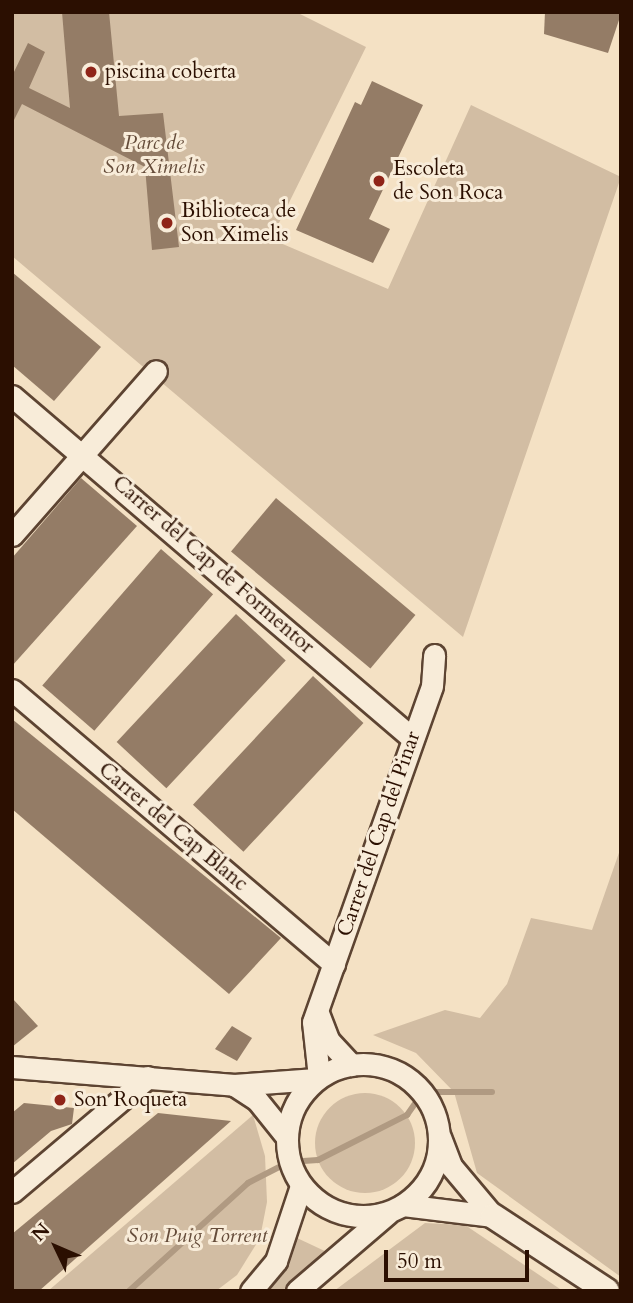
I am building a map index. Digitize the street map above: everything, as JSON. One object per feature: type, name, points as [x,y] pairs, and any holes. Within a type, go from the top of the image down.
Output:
[{"type":"street","points":[[12,536],[156,371]]},
{"type":"street","name":"Carrer del Cap de Formentor","points":[[12,396],[83,453],[412,738]]},
{"type":"street","name":"Carrer del Cap del Pinar","points":[[317,1078],[317,1011],[432,686],[434,655]]},
{"type":"street","name":"Carrer del Cap Blanc","points":[[12,690],[334,964]]},
{"type":"street","points":[[317,1011],[329,1041],[351,1065]]},
{"type":"street","points":[[12,1068],[234,1085],[317,1078],[351,1065],[386,1067],[406,1077],[434,1112],[439,1135],[452,1166],[493,1216],[607,1291]]},
{"type":"street","points":[[12,1192],[148,1077]]},
{"type":"street","points":[[286,1136],[296,1104],[317,1078]]},
{"type":"street","points":[[234,1085],[257,1100],[286,1136],[301,1186],[276,1261],[251,1291]]},
{"type":"street","points":[[296,1291],[397,1208],[430,1176],[439,1135]]},
{"type":"street","points":[[301,1186],[341,1214],[397,1208],[493,1216]]},
{"type":"green space","name":"Parc de Son Ximelis","points":[[12,12],[296,12],[366,47],[271,239],[388,289],[471,105],[621,177],[463,637],[12,256]]},
{"type":"green space","points":[[621,847],[621,1277],[477,1173],[454,1092],[416,1053],[373,1035],[445,1010],[480,1018],[507,984],[531,918],[592,930]]},
{"type":"green space","points":[[365,1093],[384,1097],[400,1108],[411,1124],[415,1143],[411,1162],[400,1178],[384,1189],[365,1193],[346,1189],[330,1178],[319,1162],[315,1143],[319,1124],[330,1108],[346,1097]]},
{"type":"green space","name":"Son Puig Torrent","points":[[253,1115],[265,1156],[267,1202],[260,1238],[237,1275],[216,1291],[48,1291]]},
{"type":"green space","points":[[425,1223],[465,1225],[563,1291],[334,1291]]},
{"type":"green space","points":[[297,1238],[329,1253],[282,1291],[264,1291]]},
{"type":"building","points":[[62,12],[109,12],[119,116],[163,113],[179,247],[152,250],[145,167],[22,104],[12,124],[12,76],[28,43],[45,52],[29,88],[70,108]]},
{"type":"building","points":[[545,12],[621,14],[608,53],[544,34]]},
{"type":"building","points":[[372,81],[423,105],[369,219],[390,229],[373,263],[296,230],[355,102],[361,105]]},
{"type":"building","points":[[12,272],[101,347],[54,401],[12,365]]},
{"type":"building","points":[[81,478],[137,526],[12,666],[12,558]]},
{"type":"building","points":[[276,498],[415,615],[370,669],[231,552]]},
{"type":"building","points":[[161,549],[213,594],[94,731],[42,686]]},
{"type":"building","points":[[236,614],[286,660],[166,788],[117,742]]},
{"type":"building","points":[[313,676],[363,723],[243,852],[193,805]]},
{"type":"building","points":[[12,719],[281,938],[229,994],[12,809]]},
{"type":"building","points":[[12,998],[38,1026],[12,1047]]},
{"type":"building","points":[[232,1026],[252,1038],[237,1061],[215,1049]]},
{"type":"building","points":[[24,1103],[74,1108],[72,1124],[51,1131],[12,1164],[12,1113]]},
{"type":"building","points":[[158,1113],[231,1121],[39,1291],[12,1291],[12,1234]]},
{"type":"waterway","points":[[129,1291],[248,1183],[289,1162],[318,1160],[407,1115],[423,1092],[492,1092]]},
{"type":"place","name":"piscina coberta","points":[[91,72]]},
{"type":"place","name":"Escoleta de Son Roca","points":[[379,181]]},
{"type":"place","name":"Biblioteca de Son Ximelis","points":[[167,223]]},
{"type":"place","name":"Son Roqueta","points":[[60,1100]]}]
